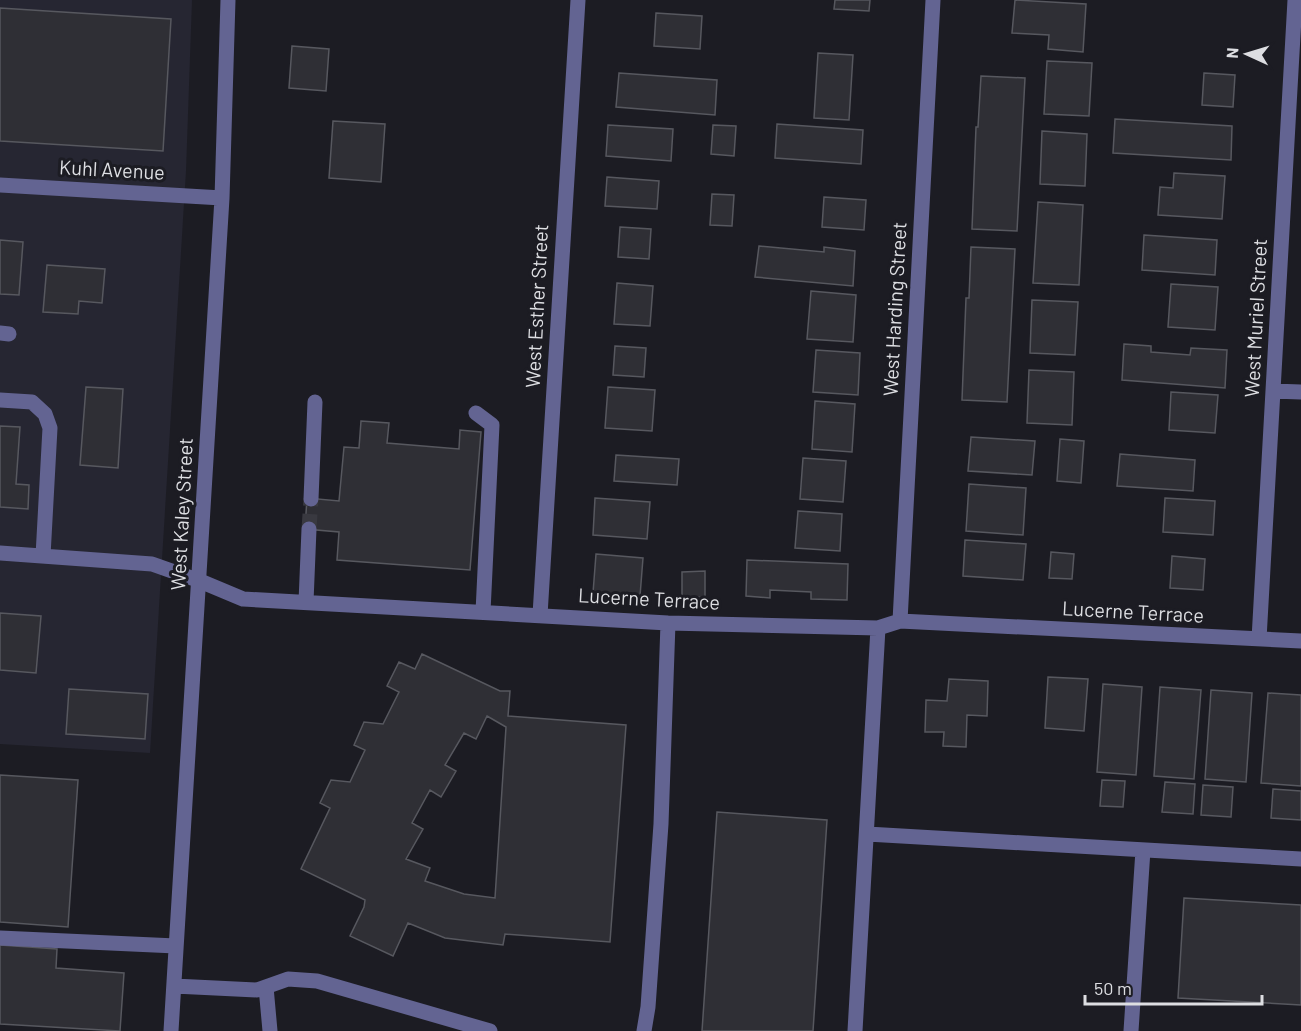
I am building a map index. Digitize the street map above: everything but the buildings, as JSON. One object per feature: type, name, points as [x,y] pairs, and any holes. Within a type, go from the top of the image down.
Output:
[{"type":"street","name":"West Kaley Street","points":[[171,1031],[222,198],[228,0]]},
{"type":"street","name":"West Esther Street","points":[[540,615],[578,0]]},
{"type":"street","name":"West Harding Street","points":[[900,621],[933,0]]},
{"type":"street","name":"West Muriel Street","points":[[1259,639],[1295,0]]},
{"type":"street","name":"Kuhl Avenue","points":[[0,185],[222,198]]},
{"type":"street","points":[[1273,391],[1301,392]]},
{"type":"street","points":[[0,400],[32,402],[45,414],[50,428],[43,556]]},
{"type":"street","points":[[311,498],[315,402]]},
{"type":"street","points":[[476,413],[492,425],[483,612]]},
{"type":"street","points":[[306,602],[309,530]]},
{"type":"street","name":"Lucerne Terrace","points":[[0,553],[152,564],[243,599],[668,623],[878,628],[900,621],[1301,641]]},
{"type":"street","points":[[644,1031],[648,1007],[661,824],[668,623]]},
{"type":"street","points":[[855,1031],[878,628]]},
{"type":"street","points":[[867,834],[1301,859]]},
{"type":"street","points":[[1131,1031],[1143,850]]},
{"type":"street","points":[[0,938],[176,946]]},
{"type":"street","points":[[174,986],[257,990],[288,979],[317,981],[489,1031]]},
{"type":"street","points":[[266,987],[270,1031]]},
{"type":"shaded area","points":[[0,0],[192,0],[186,171],[150,753],[0,744]]},
{"type":"tunnel","points":[[309,529],[311,499]]}]
